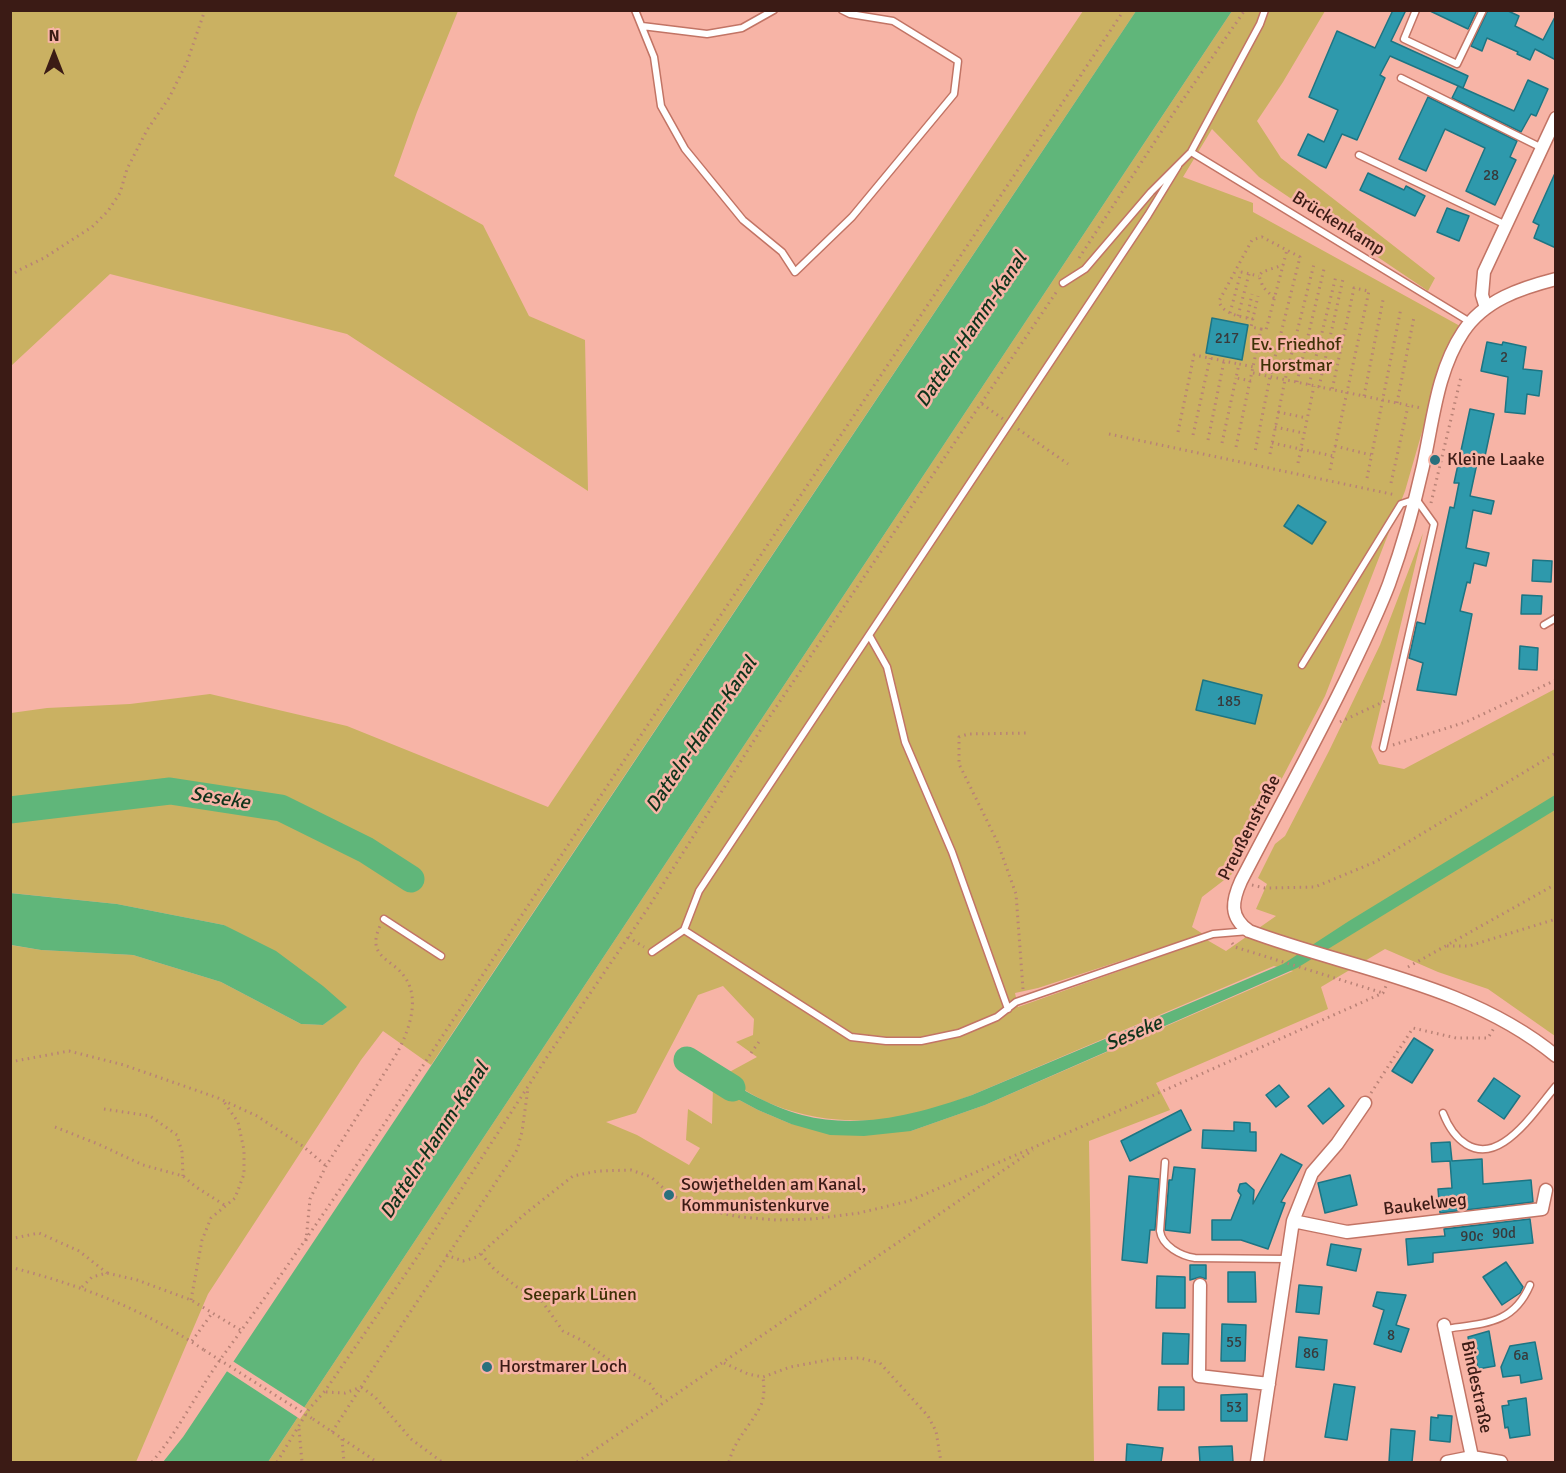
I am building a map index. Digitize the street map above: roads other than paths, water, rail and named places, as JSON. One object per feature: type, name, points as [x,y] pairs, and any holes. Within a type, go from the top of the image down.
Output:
[{"type":"street","points":[[1486,308],[1482,295],[1484,272],[1556,118]]},
{"type":"street","name":"Preußenstraße","points":[[1249,931],[1239,924],[1235,915],[1233,904],[1236,892],[1365,641],[1389,586],[1416,499],[1434,411],[1449,358],[1470,322],[1486,308],[1521,289],[1556,279]]},
{"type":"street","points":[[1249,931],[1435,990],[1500,1020],[1556,1056]]},
{"type":"street","points":[[1257,1462],[1293,1221],[1312,1173],[1337,1144],[1365,1103]]},
{"type":"street","name":"Baukelweg","points":[[1293,1221],[1347,1232],[1542,1209],[1546,1190]]},
{"type":"street","points":[[1200,1285],[1199,1376],[1269,1384]]},
{"type":"street","name":"Bindestraße","points":[[1445,1327],[1472,1457]]},
{"type":"street","name":"Bindestraße","points":[[1447,1462],[1472,1457],[1501,1462]]},
{"type":"lane","points":[[635,10],[654,57],[661,106],[685,149],[742,220],[782,252],[795,272],[852,217],[954,94],[958,62],[893,21],[850,14],[842,10]]},
{"type":"lane","points":[[642,26],[706,34],[742,28],[774,10]]},
{"type":"lane","points":[[1063,283],[1085,269],[1151,192],[1191,152],[1260,24],[1265,10]]},
{"type":"lane","points":[[1416,10],[1404,39],[1457,64],[1483,10]]},
{"type":"lane","points":[[1401,78],[1542,148]]},
{"type":"lane","name":"Brückenkamp","points":[[1191,152],[1470,322]]},
{"type":"lane","points":[[1359,155],[1506,225]]},
{"type":"lane","points":[[652,952],[684,930],[699,891],[1148,215],[1178,166]]},
{"type":"lane","points":[[1302,665],[1401,504],[1416,499],[1434,524],[1383,748]]},
{"type":"lane","points":[[1544,625],[1556,618]]},
{"type":"lane","points":[[869,635],[887,667],[905,742],[951,852],[1008,1009]]},
{"type":"lane","points":[[384,919],[441,956]]},
{"type":"lane","points":[[684,930],[851,1037],[886,1041],[921,1041],[959,1033],[997,1017],[1016,1002],[1213,934],[1249,931]]},
{"type":"lane","points":[[1443,1113],[1449,1130],[1467,1147],[1486,1149],[1503,1143],[1518,1130],[1556,1086]]},
{"type":"lane","points":[[1165,1162],[1160,1231],[1163,1240],[1171,1247],[1187,1257],[1195,1258],[1287,1259]]},
{"type":"lane","points":[[1445,1327],[1496,1320],[1506,1316],[1523,1301],[1530,1285]]},
{"type":"water","name":"Datteln-Hamm-Kanal","points":[[1136,11],[1232,11],[268,1462],[163,1462],[183,1437]]},
{"type":"water","points":[[1555,795],[1555,810],[1297,968],[985,1105],[911,1131],[864,1136],[830,1135],[791,1124],[758,1110],[713,1086],[712,1080],[700,1073],[704,1067],[777,1107],[823,1119],[845,1121],[888,1118],[952,1102],[1283,964]]},
{"type":"water","points":[[10,893],[117,904],[224,925],[276,951],[347,1007],[323,1025],[301,1024],[221,982],[133,955],[41,950],[11,945]]},
{"type":"waterway","name":"Seseke","points":[[10,810],[170,791],[281,808],[366,850],[411,879]]},
{"type":"waterway","name":"Seseke","points":[[687,1060],[732,1088]]},
{"type":"place","name":"Kleine Laake","points":[[1435,460]]},
{"type":"place","name":"Sowjethelden am Kanal, Kommunistenkurve","points":[[669,1195]]},
{"type":"place","name":"Horstmarer Loch","points":[[487,1367]]},
{"type":"park label","name":"Ev. Friedhof Horstmar","points":[[1296,355]]},
{"type":"park label","name":"Seepark Lünen","points":[[580,1295]]}]
